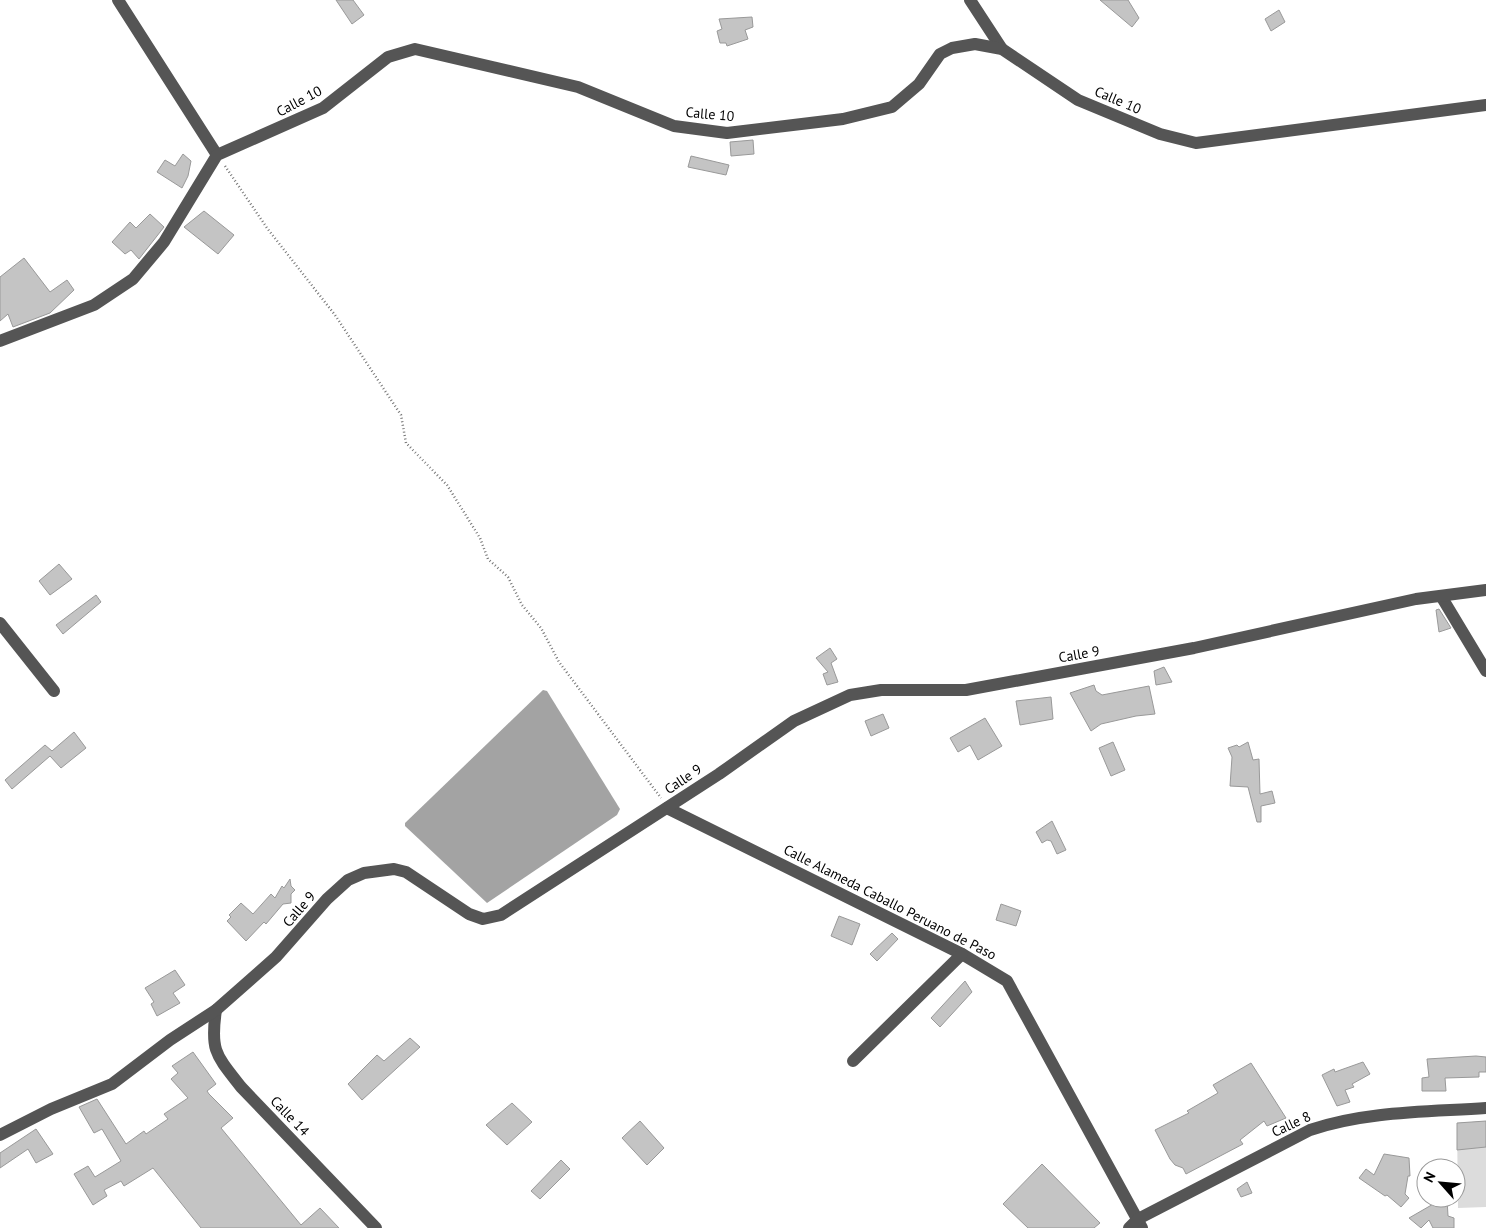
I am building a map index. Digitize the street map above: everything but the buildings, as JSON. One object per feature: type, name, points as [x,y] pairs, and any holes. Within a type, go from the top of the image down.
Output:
[{"type":"street","points":[[0,341],[94,305],[133,279],[164,242],[217,155],[118,0]]},
{"type":"street","points":[[970,0],[1002,50]]},
{"type":"street","name":"Calle 10","points":[[217,155],[323,108],[388,56],[415,49],[578,87],[674,126],[727,133],[843,119],[892,107],[919,84],[940,54],[952,48],[975,44],[1002,50],[1078,100],[1160,134],[1196,143],[1486,105]]},
{"type":"street","name":"Calle 9","points":[[0,1135],[51,1110],[112,1084],[170,1040],[216,1010],[276,957],[327,899],[348,880],[364,873],[394,869],[406,872],[469,914],[484,918],[501,915],[668,808],[794,721],[850,695],[881,690],[966,690],[1194,648],[1441,596],[1486,590]]},
{"type":"street","points":[[1441,596],[1486,671]]},
{"type":"street","points":[[0,623],[54,691]]},
{"type":"street","name":"Calle Alameda Caballo Peruano de Paso","points":[[668,808],[962,954],[1007,981],[1136,1225]]},
{"type":"street","points":[[853,1061],[962,954]]},
{"type":"street","name":"Calle 14","points":[[216,1010],[212,1037],[215,1048],[227,1068],[241,1087],[376,1228]]},
{"type":"street","name":"Calle 8","points":[[1136,1225],[1310,1130],[1359,1117],[1486,1108]]},
{"type":"path","points":[[217,155],[268,228],[335,315],[401,415],[406,443],[447,485],[480,538],[488,559],[508,577],[522,605],[541,628],[559,662],[668,808]]},
{"type":"shaded area","points":[[543,690],[547,691],[620,809],[617,815],[487,903],[405,826],[405,823]]},
{"type":"shaded area","points":[[1486,1121],[1486,1207],[1466,1208],[1466,1158],[1457,1158],[1457,1123]]}]
